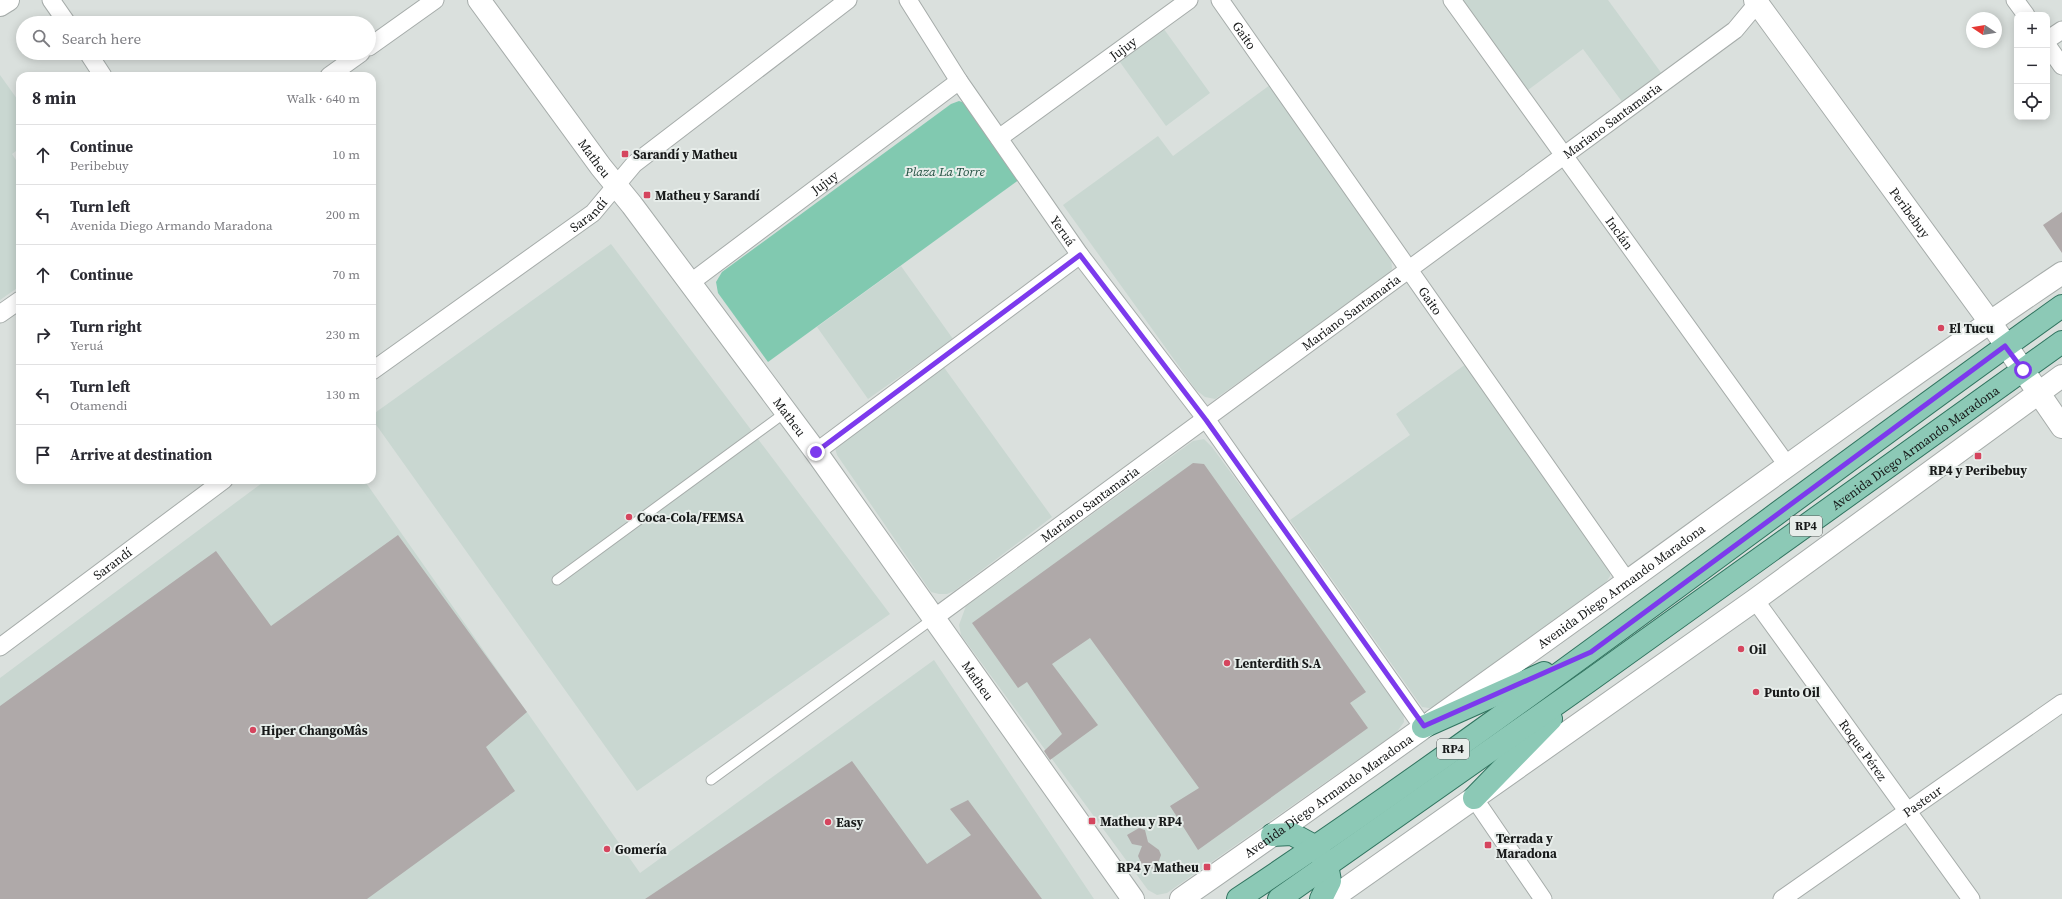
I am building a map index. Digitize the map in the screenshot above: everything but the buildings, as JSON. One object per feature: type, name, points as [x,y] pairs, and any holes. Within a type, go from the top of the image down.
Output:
[{"type":"main road","name":"Avenida Diego Armando Maradona","points":[[1279,899],[1321,856],[1591,652],[2005,346],[2062,306]]},
{"type":"main road","name":"Avenida Diego Armando Maradona","points":[[1238,899],[1321,856],[1588,681],[2062,342]]},
{"type":"main road","points":[[1424,726],[1591,652]]},
{"type":"main road","points":[[1474,798],[1588,681]]},
{"type":"main road","points":[[1272,835],[1292,834],[1321,856],[1330,881],[1321,899]]},
{"type":"street","points":[[0,5],[8,0]]},
{"type":"street","points":[[51,0],[62,16]]},
{"type":"street","points":[[376,42],[434,0]]},
{"type":"street","name":"Matheu","points":[[479,0],[601,168],[616,185],[816,452],[1133,899]]},
{"type":"street","name":"Sarandí","points":[[376,368],[593,213],[634,164],[848,0]]},
{"type":"street","name":"Yeruá","points":[[908,0],[959,82],[1080,255],[1206,420],[1424,726]]},
{"type":"street","name":"Jujuy","points":[[998,138],[1189,0]]},
{"type":"street","name":"Gaito","points":[[1220,0],[1627,581]]},
{"type":"street","name":"Inclán","points":[[1452,0],[1787,465]]},
{"type":"street","points":[[2015,0],[2024,12]]},
{"type":"street","name":"Mariano Santamaria","points":[[934,618],[1409,271],[1735,30],[1757,1]]},
{"type":"street","name":"Peribebuy","points":[[1757,1],[1990,322],[2005,346],[2062,427]]},
{"type":"street","points":[[2050,38],[2062,30]]},
{"type":"street","points":[[2049,48],[2062,66]]},
{"type":"street","points":[[93,60],[101,72]]},
{"type":"street","points":[[335,72],[351,60]]},
{"type":"street","name":"Jujuy","points":[[690,284],[959,82]]},
{"type":"street","points":[[816,452],[1080,255]]},
{"type":"street","name":"Avenida Diego Armando Maradona","points":[[1181,899],[1787,465],[2062,273]]},
{"type":"street","points":[[0,314],[16,303]]},
{"type":"street","points":[[1330,899],[1755,600],[2062,376]]},
{"type":"street","name":"Sarandí","points":[[0,647],[219,484]]},
{"type":"street","name":"Roque Pérez","points":[[1755,600],[1972,899]]},
{"type":"street","name":"Pasteur","points":[[1782,899],[2062,703]]},
{"type":"street","points":[[1474,798],[1543,899]]},
{"type":"lane","points":[[557,580],[786,412]]},
{"type":"lane","points":[[711,780],[934,618]]},
{"type":"shaded area","points":[[1462,0],[1608,0],[1662,74],[1623,103],[1583,49],[1528,90]]},
{"type":"shaded area","points":[[1161,25],[1210,93],[1166,126],[1117,58]]},
{"type":"shaded area","points":[[0,75],[16,97],[16,151],[12,154],[16,160],[16,289],[0,300]]},
{"type":"shaded area","points":[[1270,85],[1391,255],[1392,269],[1387,277],[1215,399],[1205,397],[1196,390],[1063,205],[1158,136],[1173,156]]},
{"type":"shaded area","name":"Coca-Cola/FEMSA","points":[[611,244],[890,614],[637,791],[376,425],[376,412]]},
{"type":"shaded area","points":[[901,266],[953,339],[868,399],[817,327]]},
{"type":"shaded area","points":[[1466,364],[1610,567],[1610,576],[1605,584],[1435,707],[1429,708],[1422,707],[1290,520],[1410,435],[1396,414]]},
{"type":"shaded area","points":[[943,366],[1052,517],[954,591],[947,594],[939,594],[931,592],[837,455],[835,448],[838,443]]},
{"type":"shaded area","name":"Lenterdith S.A","points":[[1204,439],[1212,447],[1403,707],[1404,722],[1396,733],[1167,893],[1157,895],[1148,890],[961,635],[959,625],[966,606],[1193,441]]},
{"type":"shaded area","points":[[261,484],[367,484],[640,873],[934,660],[1094,899],[0,899],[0,678]]},
{"type":"green space","name":"Plaza La Torre","points":[[959,101],[965,103],[1020,179],[768,362],[718,293],[716,282],[722,272],[951,104]]},
{"type":"place","name":"Sarandí y Matheu","points":[[625,154]]},
{"type":"place","name":"Matheu y Sarandí","points":[[647,195]]},
{"type":"place","name":"El Tucu","points":[[1941,328]]},
{"type":"place","name":"RP4 y Peribebuy","points":[[1978,456]]},
{"type":"place","name":"Coca-Cola/FEMSA","points":[[629,517]]},
{"type":"place","name":"Oil","points":[[1741,649]]},
{"type":"place","name":"Lenterdith S.A","points":[[1227,663]]},
{"type":"place","name":"Punto Oil","points":[[1756,692]]},
{"type":"place","name":"Hiper ChangoMâs","points":[[253,730]]},
{"type":"place","name":"Matheu y RP4","points":[[1092,821]]},
{"type":"place","name":"Easy","points":[[828,822]]},
{"type":"place","name":"Terrada y Maradona","points":[[1488,845]]},
{"type":"place","name":"Gomería","points":[[607,849]]},
{"type":"place","name":"RP4 y Matheu","points":[[1207,867]]},
{"type":"route","points":[[816,452],[1080,255],[1206,420],[1424,726],[1591,652],[2005,346],[2023,370]]}]
